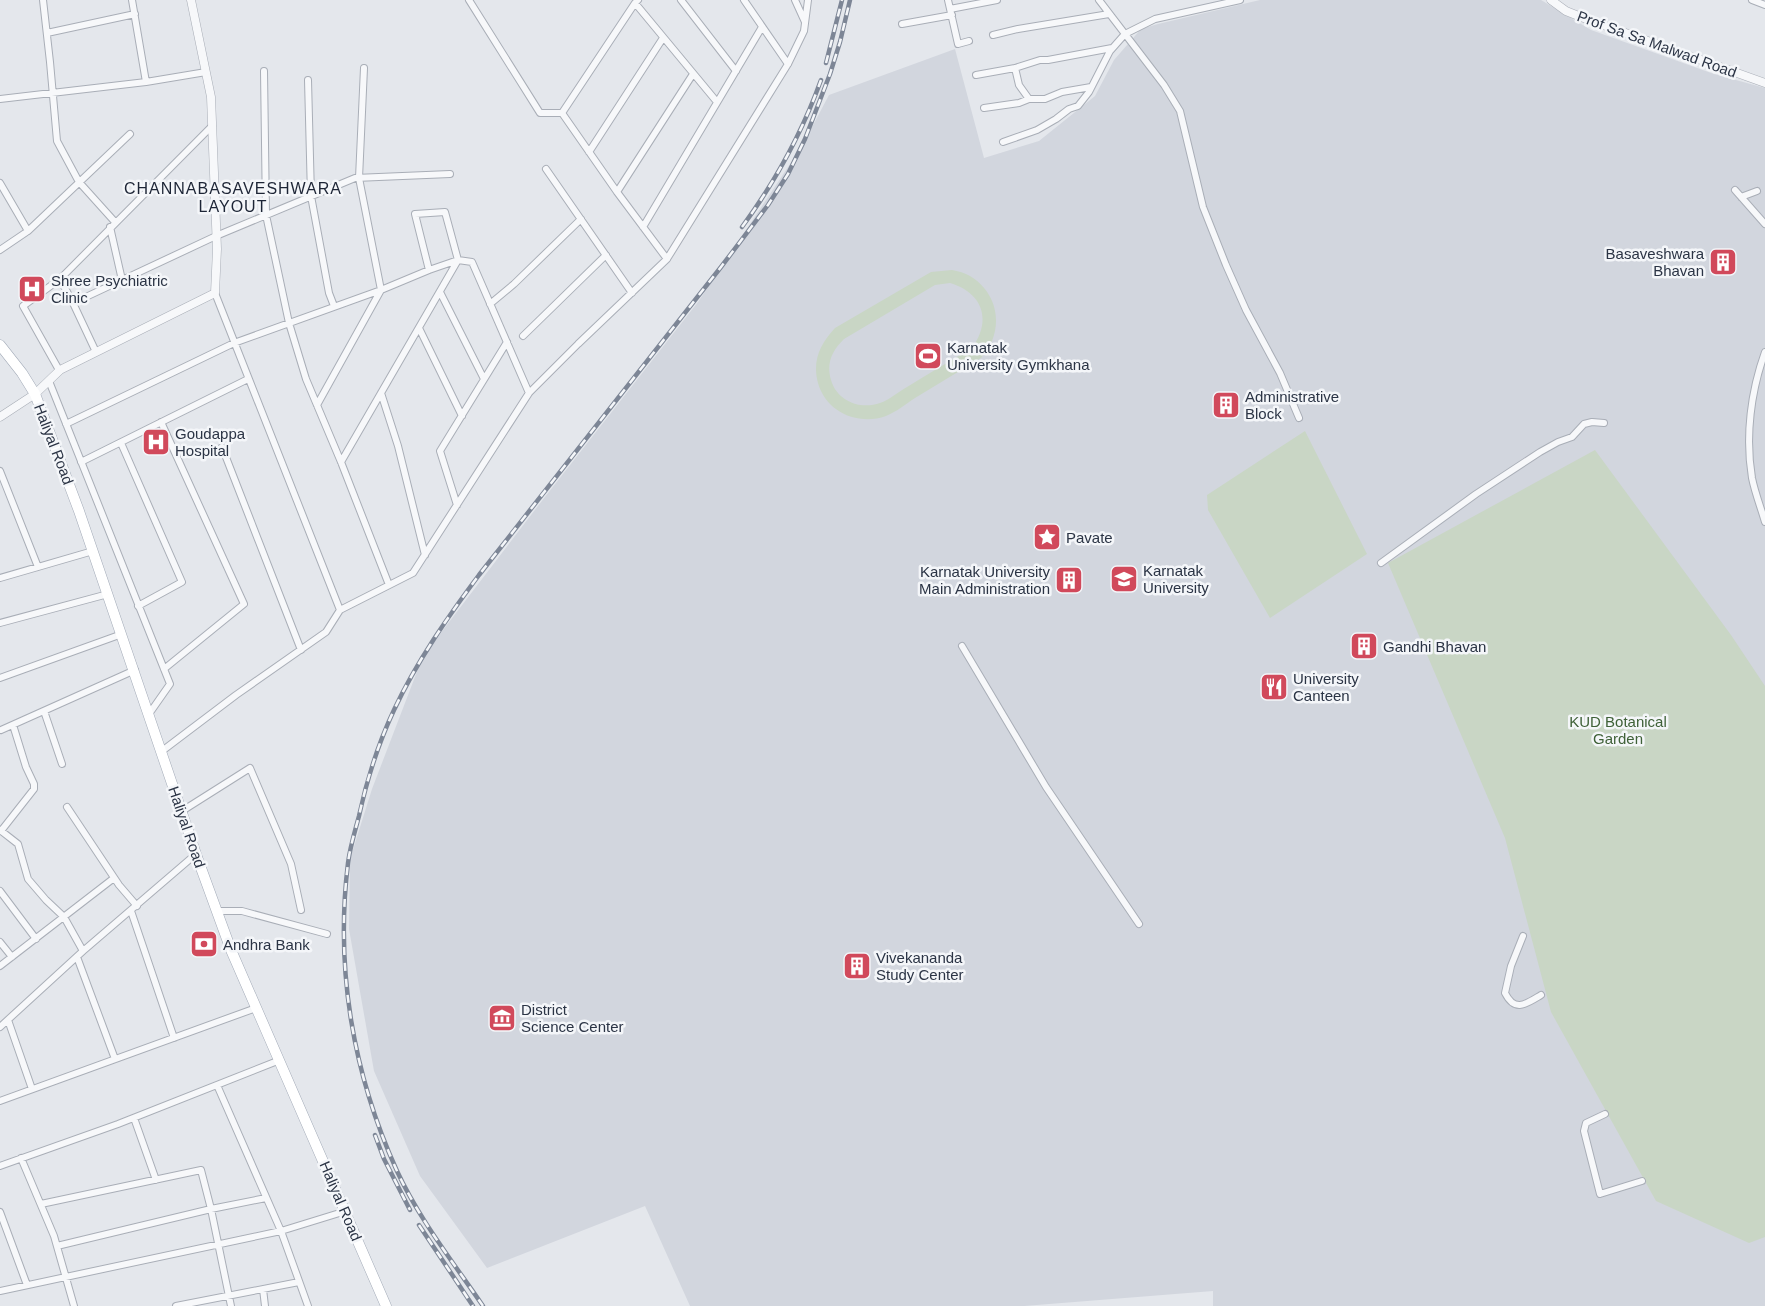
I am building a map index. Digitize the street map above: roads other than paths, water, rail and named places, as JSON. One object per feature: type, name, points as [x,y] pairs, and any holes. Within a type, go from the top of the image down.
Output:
[{"type":"main road","name":"Haliyal Road","points":[[0,345],[22,373],[35,394],[135,670],[196,854],[231,950],[386,1306]]},
{"type":"street","points":[[42,0],[57,141],[79,182],[112,225],[122,280]]},
{"type":"street","points":[[132,0],[146,82]]},
{"type":"street","points":[[192,0],[211,97],[216,236],[214,293],[340,610]]},
{"type":"street","points":[[469,0],[540,114],[562,113]]},
{"type":"street","points":[[681,0],[736,71]]},
{"type":"street","points":[[744,0],[788,64]]},
{"type":"street","points":[[795,0],[805,24]]},
{"type":"street","points":[[162,751],[236,695],[326,632],[340,610],[413,573],[530,393],[578,344],[668,259],[788,64],[804,31],[808,0]]},
{"type":"street","points":[[948,0],[958,44],[969,41]]},
{"type":"street","points":[[902,24],[997,0]]},
{"type":"street","points":[[1099,0],[1164,85],[1180,112],[1188,152],[1206,216],[1246,310],[1280,373],[1299,418]]},
{"type":"street","points":[[1003,142],[1037,130],[1056,120],[1069,109],[1078,106],[1091,87],[1112,48],[1125,34],[1155,19],[1209,3],[1240,0]]},
{"type":"street","points":[[1752,0],[1765,5]]},
{"type":"street","name":"Prof Sa Sa Malwad Road","points":[[1554,1],[1566,11],[1581,17],[1765,83]]},
{"type":"street","points":[[562,113],[636,2],[663,38],[717,102]]},
{"type":"street","points":[[47,33],[135,14]]},
{"type":"street","points":[[993,35],[1109,14]]},
{"type":"street","points":[[643,227],[762,27]]},
{"type":"street","points":[[589,152],[663,38]]},
{"type":"street","points":[[976,75],[1015,68],[1040,60],[1112,48]]},
{"type":"street","points":[[317,405],[381,290],[359,178],[364,68]]},
{"type":"street","points":[[1015,68],[1019,85],[1028,99]]},
{"type":"street","points":[[264,71],[266,215],[288,323],[306,379],[389,585]]},
{"type":"street","points":[[0,99],[146,82],[206,72]]},
{"type":"street","points":[[617,192],[693,74]]},
{"type":"street","points":[[308,80],[311,196],[329,293],[334,306]]},
{"type":"street","points":[[984,108],[1019,103],[1028,99],[1045,99],[1062,92],[1091,87]]},
{"type":"street","points":[[562,113],[617,192],[668,259]]},
{"type":"street","points":[[59,370],[23,306],[60,279],[212,126]]},
{"type":"street","points":[[0,250],[28,231],[130,134]]},
{"type":"street","points":[[546,169],[632,293]]},
{"type":"street","points":[[73,303],[216,236],[355,178],[450,174]]},
{"type":"street","points":[[0,183],[28,231]]},
{"type":"street","points":[[1735,190],[1765,224]]},
{"type":"street","points":[[1741,197],[1756,191]]},
{"type":"street","points":[[341,462],[458,260],[445,212],[415,214],[429,270]]},
{"type":"street","points":[[490,304],[514,284],[581,219]]},
{"type":"street","points":[[523,336],[606,255]]},
{"type":"street","points":[[66,424],[234,343],[458,260],[472,262],[530,393]]},
{"type":"street","points":[[60,279],[96,352]]},
{"type":"street","points":[[440,292],[484,380]]},
{"type":"street","points":[[0,417],[35,394],[59,370],[214,293]]},
{"type":"street","points":[[419,328],[462,416]]},
{"type":"street","points":[[457,506],[440,451],[507,342]]},
{"type":"street","points":[[1765,352],[1757,376],[1749,428],[1752,478],[1765,522]]},
{"type":"street","points":[[81,462],[248,379]]},
{"type":"street","points":[[49,381],[170,684],[149,714]]},
{"type":"street","points":[[381,393],[398,446],[425,555]]},
{"type":"street","points":[[161,422],[244,604],[164,669]]},
{"type":"street","points":[[1381,563],[1476,494],[1540,452],[1572,437],[1584,424],[1592,422],[1604,423]]},
{"type":"street","points":[[120,443],[182,582],[138,606]]},
{"type":"street","points":[[222,447],[301,650]]},
{"type":"street","points":[[0,471],[38,567]]},
{"type":"street","points":[[0,578],[93,551]]},
{"type":"street","points":[[0,623],[108,594]]},
{"type":"street","points":[[0,678],[122,634]]},
{"type":"street","points":[[962,646],[1046,787],[1139,924]]},
{"type":"street","points":[[1,730],[135,670]]},
{"type":"street","points":[[44,711],[62,764]]},
{"type":"street","points":[[13,724],[26,767],[34,784],[34,790],[1,830],[18,844],[28,879],[64,917],[83,951]]},
{"type":"street","points":[[182,811],[250,768],[291,864],[301,910]]},
{"type":"street","points":[[67,807],[114,878],[137,906]]},
{"type":"street","points":[[0,1027],[83,951],[196,854]]},
{"type":"street","points":[[0,966],[114,878]]},
{"type":"street","points":[[0,891],[36,939]]},
{"type":"street","points":[[130,911],[174,1038]]},
{"type":"street","points":[[216,911],[242,911],[328,934]]},
{"type":"street","points":[[1524,936],[1511,966],[1505,993],[1512,1004],[1517,1006],[1524,1005],[1541,995]]},
{"type":"street","points":[[0,942],[12,957]]},
{"type":"street","points":[[77,957],[115,1059]]},
{"type":"street","points":[[0,1101],[256,1008]]},
{"type":"street","points":[[8,1020],[32,1089]]},
{"type":"street","points":[[0,1166],[134,1118],[280,1060]]},
{"type":"street","points":[[217,1085],[280,1231],[308,1306]]},
{"type":"street","points":[[1605,1114],[1586,1123],[1584,1131],[1600,1194],[1642,1181]]},
{"type":"street","points":[[134,1118],[156,1180]]},
{"type":"street","points":[[21,1158],[57,1246],[74,1306]]},
{"type":"street","points":[[41,1204],[201,1170],[219,1244],[231,1306]]},
{"type":"street","points":[[57,1246],[211,1209],[266,1198]]},
{"type":"street","points":[[0,1291],[280,1231],[346,1211]]},
{"type":"street","points":[[0,1212],[27,1285]]},
{"type":"street","points":[[176,1306],[190,1305],[299,1282]]},
{"type":"street","points":[[263,1289],[265,1306]]},
{"type":"railway","points":[[826,63],[842,0]]},
{"type":"railway","points":[[483,1306],[437,1240],[406,1189],[382,1134],[369,1097],[359,1059],[346,981],[345,903],[350,851],[369,775],[383,736],[403,692],[433,640],[455,607],[721,267],[768,205],[788,174],[805,139],[830,74],[850,0]]},
{"type":"railway","points":[[742,227],[766,192],[787,156],[814,100],[821,80]]},
{"type":"railway","points":[[375,1135],[384,1159],[410,1210]]},
{"type":"railway","points":[[419,1225],[473,1306]]},
{"type":"place","name":"Basaveshwara Bhavan","points":[[1723,262]]},
{"type":"place","name":"Shree Psychiatric Clinic","points":[[32,289]]},
{"type":"place","name":"Karnatak University Gymkhana","points":[[928,356]]},
{"type":"place","name":"Administrative Block","points":[[1226,405]]},
{"type":"place","name":"Goudappa Hospital","points":[[156,442]]},
{"type":"place","name":"Pavate","points":[[1047,537]]},
{"type":"place","name":"Karnatak University","points":[[1124,579]]},
{"type":"place","name":"Karnatak University Main Administration","points":[[1069,580]]},
{"type":"place","name":"Gandhi Bhavan","points":[[1364,646]]},
{"type":"place","name":"University Canteen","points":[[1274,687]]},
{"type":"place","name":"Andhra Bank","points":[[204,944]]},
{"type":"place","name":"Vivekananda Study Center","points":[[857,966]]},
{"type":"place","name":"District Science Center","points":[[502,1018]]},
{"type":"district","name":"CHANNABASAVESHWARA LAYOUT","points":[[233,197]]},
{"type":"park label","name":"KUD Botanical Garden","points":[[1618,730]]}]
